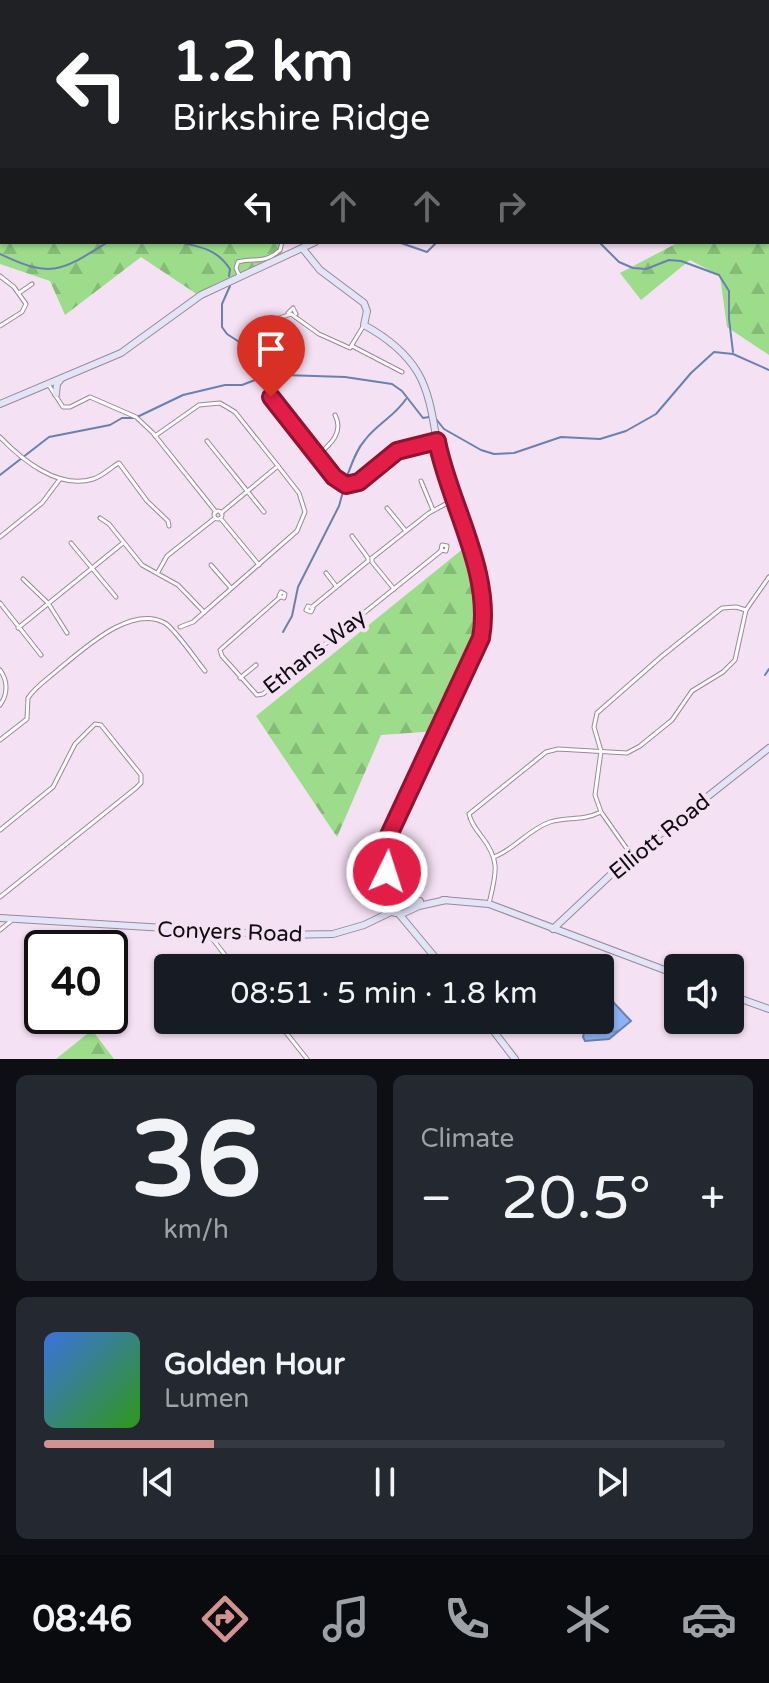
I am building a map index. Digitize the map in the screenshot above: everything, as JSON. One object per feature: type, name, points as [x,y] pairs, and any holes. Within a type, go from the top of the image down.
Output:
[{"type":"street","points":[[239,276],[236,268],[238,262],[256,262],[272,256],[280,250],[282,244]]},
{"type":"street","points":[[0,404],[132,347],[191,301],[312,244]]},
{"type":"street","points":[[303,249],[320,270],[364,303],[367,311],[364,325],[352,346]]},
{"type":"street","points":[[0,276],[26,304],[24,310],[0,326]]},
{"type":"street","points":[[19,293],[32,284]]},
{"type":"street","points":[[256,326],[293,308],[296,309],[296,316],[326,339],[343,347],[352,346],[402,372]]},
{"type":"street","points":[[364,325],[394,344],[416,369],[424,386],[437,443],[470,547],[482,605],[483,628],[478,646],[389,835],[386,854],[388,877],[401,908],[433,954]]},
{"type":"street","points":[[57,397],[57,384],[62,378]]},
{"type":"street","points":[[50,384],[66,408],[90,397],[136,417],[155,436],[259,565]]},
{"type":"street","points":[[271,391],[271,398],[338,481],[352,485],[395,452],[437,443]]},
{"type":"street","points":[[155,436],[199,405],[220,403],[235,412],[278,466],[299,493],[305,512],[297,531],[187,626],[180,627]]},
{"type":"street","points":[[317,456],[331,444],[338,432],[339,423],[335,415]]},
{"type":"street","points":[[0,437],[15,451],[66,481],[92,479],[119,463],[169,526]]},
{"type":"street","points":[[207,441],[264,512]]},
{"type":"street","points":[[157,573],[167,556],[278,466]]},
{"type":"street","points":[[0,537],[42,503],[60,479]]},
{"type":"street","points":[[421,481],[433,510]]},
{"type":"street","points":[[312,607],[433,510],[455,501]]},
{"type":"street","points":[[387,508],[405,531]]},
{"type":"street","points":[[100,518],[109,524],[142,565],[178,585],[204,612]]},
{"type":"street","points":[[215,518],[221,519]]},
{"type":"street","points":[[352,536],[394,589]]},
{"type":"street","points":[[71,543],[116,597]]},
{"type":"street","points":[[18,628],[123,543]]},
{"type":"street","name":"Ethans Way","points":[[280,597],[221,648],[221,655],[253,693],[262,695],[441,551]]},
{"type":"street","points":[[211,565],[231,588]]},
{"type":"street","points":[[326,573],[337,587]]},
{"type":"street","points":[[489,904],[496,872],[494,857],[470,821],[469,814],[546,752],[558,749],[633,751],[672,720],[692,691],[729,668],[735,660],[746,610],[769,577]]},
{"type":"street","points":[[23,579],[48,603],[67,633]]},
{"type":"street","points":[[0,603],[41,655]]},
{"type":"street","points":[[632,856],[601,812],[594,787],[601,751],[595,720],[602,708],[722,608],[746,610]]},
{"type":"street","points":[[0,740],[27,719],[28,698],[40,685],[100,635],[130,623],[149,619],[166,624],[205,671]]},
{"type":"street","points":[[240,678],[256,665]]},
{"type":"street","points":[[0,670],[6,681],[5,698],[0,705]]},
{"type":"street","points":[[0,830],[53,787],[75,744],[95,724],[101,725],[141,775],[141,783],[136,788],[0,897]]},
{"type":"street","name":"Elliott Road","points":[[553,929],[632,856],[769,748]]},
{"type":"street","points":[[494,857],[518,845],[548,822],[580,820],[601,812]]},
{"type":"street","name":"Conyers Road","points":[[0,918],[206,932],[333,934],[401,908],[446,900],[489,904],[664,970]]},
{"type":"street","points":[[0,930],[14,919]]},
{"type":"street","points":[[206,932],[224,954]]},
{"type":"street","points":[[744,1000],[769,1009]]},
{"type":"street","points":[[287,1034],[307,1059]]},
{"type":"street","points":[[496,1034],[515,1059]]},
{"type":"green space","points":[[0,244],[283,244],[282,257],[219,282],[198,295],[141,257],[65,315],[50,281],[0,264]]},
{"type":"green space","points":[[675,244],[769,244],[769,355],[727,327],[720,276],[690,260],[641,300],[620,273]]},
{"type":"green space","points":[[469,544],[489,626],[475,648],[437,731],[381,735],[337,837],[256,716]]},
{"type":"green space","points":[[87,1034],[95,1034],[114,1059],[56,1059]]},
{"type":"water","points":[[614,1003],[631,1021],[609,1039],[585,1041],[584,1034],[614,1034]]},
{"type":"waterway","points":[[0,254],[32,267],[56,268],[79,260],[105,244]]},
{"type":"waterway","points":[[187,244],[213,253],[225,262],[230,269],[229,276]]},
{"type":"waterway","points":[[404,244],[427,252],[435,244]]},
{"type":"waterway","points":[[601,244],[619,262],[633,268],[646,269],[669,260],[681,261],[719,275],[729,291],[733,352]]},
{"type":"waterway","points":[[230,286],[222,304],[222,327],[274,373],[345,377],[392,384],[402,391],[423,418],[429,417]]},
{"type":"waterway","points":[[436,419],[444,429],[481,450],[494,454],[514,453],[561,437],[600,439],[626,431],[656,414],[691,373],[714,352],[733,354],[769,370]]},
{"type":"waterway","points":[[0,475],[49,437],[110,425],[122,418],[135,418],[183,395],[225,385],[242,385],[271,374]]},
{"type":"waterway","points":[[345,481],[362,444],[406,399]]},
{"type":"waterway","points":[[283,632],[292,616],[298,587],[339,506],[344,488]]},
{"type":"waterway","points":[[765,675],[769,669]]},
{"type":"route","points":[[271,397],[334,477],[346,485],[359,482],[397,451],[437,441],[444,472],[470,544],[483,617],[481,638],[389,835],[387,872]]}]
